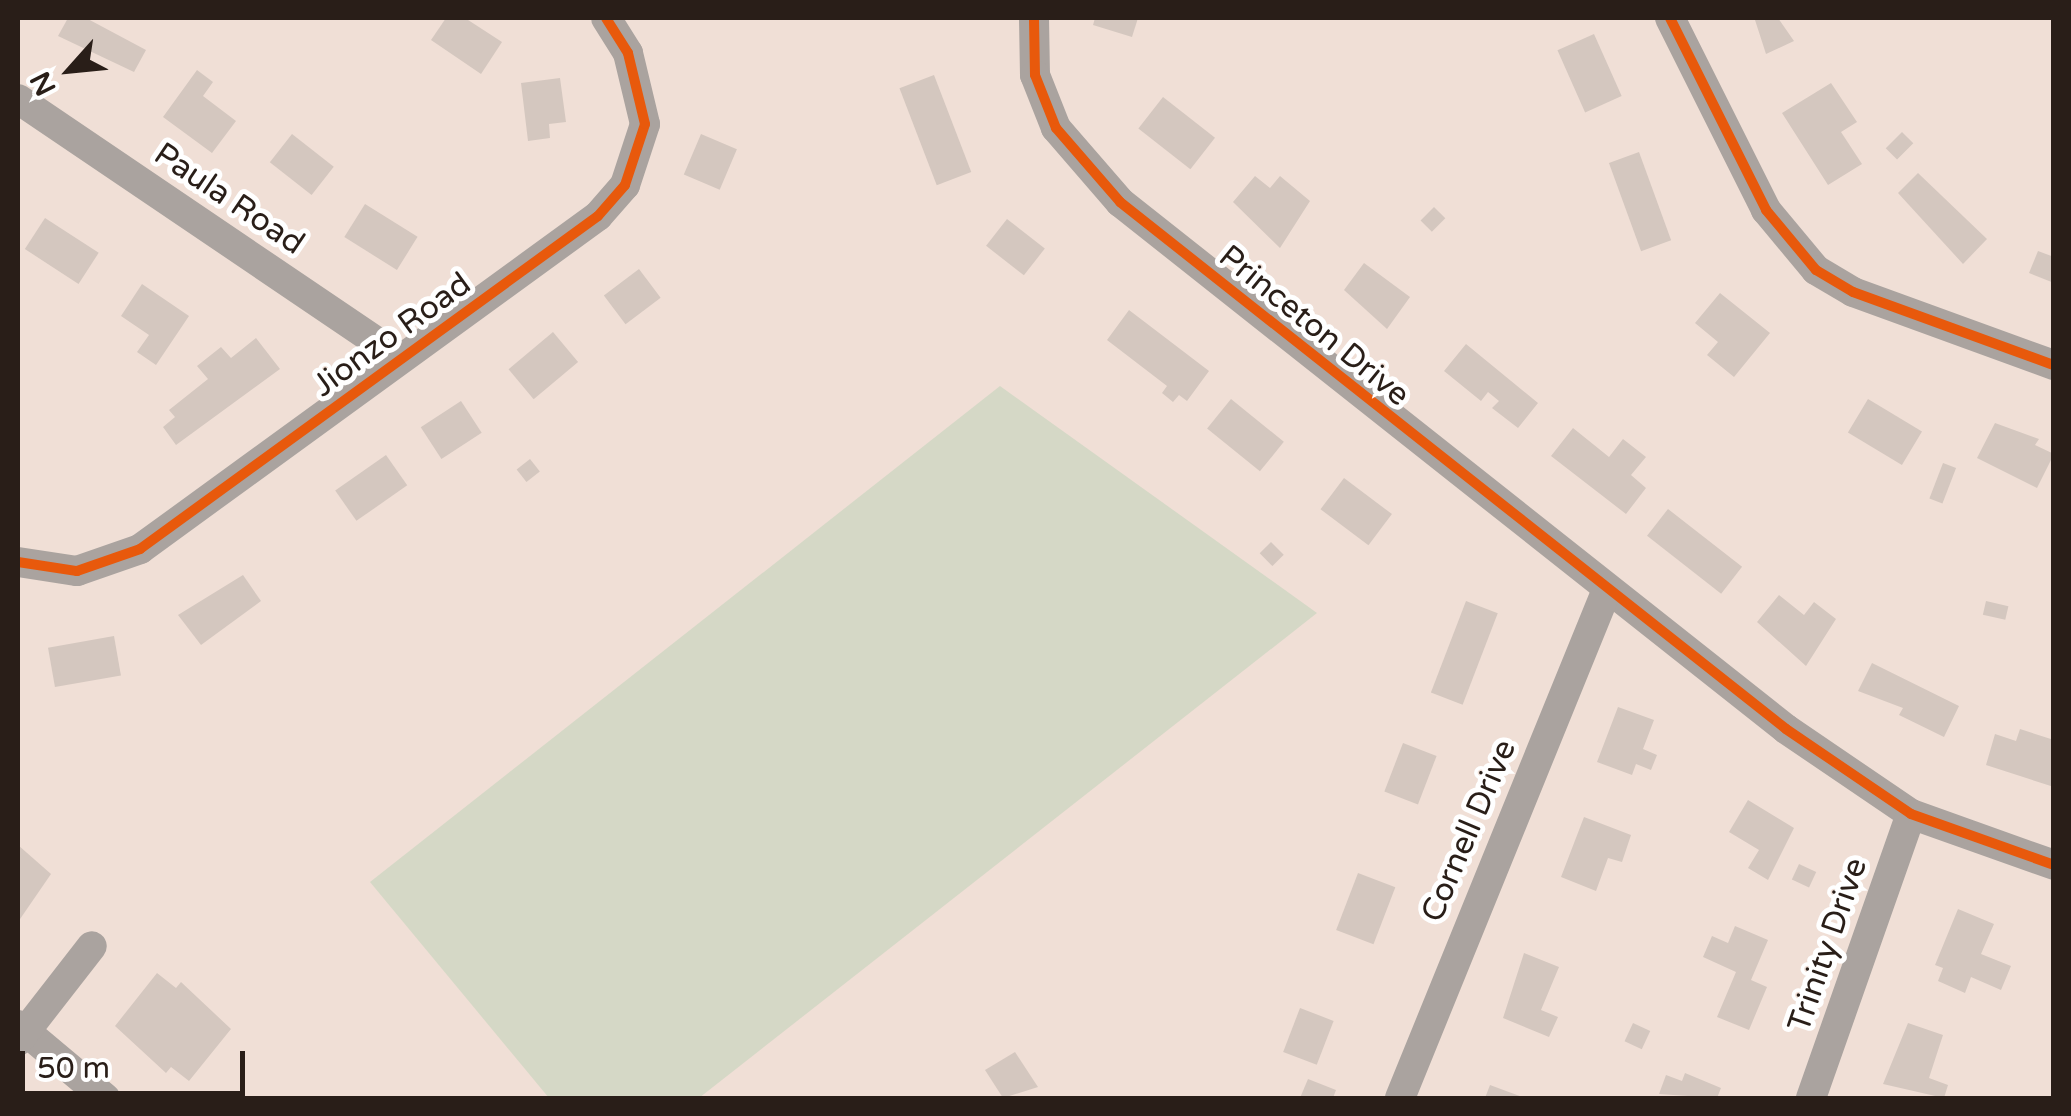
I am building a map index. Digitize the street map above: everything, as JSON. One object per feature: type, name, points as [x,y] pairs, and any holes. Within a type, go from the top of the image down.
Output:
[{"type":"street","name":"Jionzo Road","points":[[18,562],[77,571],[140,549],[598,216],[625,185],[644,137],[643,99],[628,53],[606,18]]},
{"type":"street","name":"Princeton Drive","points":[[1034,18],[1041,94],[1091,176],[1606,592],[1911,814],[2054,865]]},
{"type":"street","points":[[1670,18],[1766,210],[1816,270],[1854,292],[2054,365]]},
{"type":"street","name":"Paula Road","points":[[18,100],[400,358]]},
{"type":"street","name":"Cornell Drive","points":[[1400,1098],[1606,592]]},
{"type":"street","name":"Trinity Drive","points":[[1811,1098],[1911,814]]},
{"type":"street","points":[[92,946],[20,1032],[105,1098]]},
{"type":"green space","points":[[1000,386],[1317,613],[699,1098],[549,1098],[370,882]]},
{"type":"building","points":[[68,18],[86,18],[146,50],[134,72],[58,36]]},
{"type":"building","points":[[446,18],[465,18],[502,42],[481,74],[431,40]]},
{"type":"building","points":[[1095,18],[1138,18],[1132,37],[1093,25]]},
{"type":"building","points":[[1745,18],[1778,18],[1794,41],[1766,54],[1755,20]]},
{"type":"building","points":[[1594,34],[1622,96],[1585,112],[1557,50]]},
{"type":"building","points":[[197,70],[213,82],[203,96],[236,121],[212,153],[163,117]]},
{"type":"building","points":[[934,75],[971,172],[937,185],[899,88]]},
{"type":"building","points":[[560,78],[566,122],[549,124],[550,138],[528,141],[521,83]]},
{"type":"building","points":[[1831,83],[1857,122],[1841,132],[1862,164],[1828,185],[1782,113]]},
{"type":"building","points":[[1163,97],[1215,138],[1190,169],[1138,129]]},
{"type":"building","points":[[1902,132],[1913,143],[1897,160],[1886,148]]},
{"type":"building","points":[[292,134],[334,167],[312,195],[270,162]]},
{"type":"building","points":[[701,134],[737,149],[720,190],[684,175]]},
{"type":"building","points":[[1639,152],[1671,240],[1641,251],[1609,163]]},
{"type":"building","points":[[1918,173],[1987,239],[1963,264],[1898,193]]},
{"type":"building","points":[[1255,176],[1270,188],[1280,176],[1310,201],[1280,248],[1233,202]]},
{"type":"building","points":[[365,204],[418,237],[397,270],[344,237]]},
{"type":"building","points":[[1434,207],[1445,218],[1432,232],[1421,220]]},
{"type":"building","points":[[45,218],[99,253],[79,284],[25,249]]},
{"type":"building","points":[[1007,219],[1045,249],[1024,275],[986,246]]},
{"type":"building","points":[[2038,251],[2054,257],[2054,283],[2029,273]]},
{"type":"building","points":[[1364,263],[1410,297],[1387,329],[1344,290]]},
{"type":"building","points":[[639,269],[661,298],[626,324],[604,295]]},
{"type":"building","points":[[142,284],[189,316],[156,365],[137,352],[149,335],[121,316]]},
{"type":"building","points":[[1720,293],[1770,333],[1734,377],[1707,355],[1718,342],[1695,323]]},
{"type":"building","points":[[1129,310],[1209,371],[1187,401],[1179,395],[1173,402],[1162,393],[1167,386],[1107,340]]},
{"type":"building","points":[[553,332],[578,362],[534,399],[509,369]]},
{"type":"building","points":[[256,338],[280,369],[176,445],[163,427],[175,417],[169,410],[208,379],[197,366],[221,347],[231,358]]},
{"type":"building","points":[[1466,344],[1538,403],[1518,428],[1492,408],[1499,401],[1488,392],[1481,401],[1444,371]]},
{"type":"building","points":[[1231,399],[1284,442],[1260,471],[1207,429]]},
{"type":"building","points":[[1868,399],[1922,431],[1902,465],[1848,432]]},
{"type":"building","points":[[461,401],[482,433],[441,459],[421,427]]},
{"type":"building","points":[[1995,423],[2039,439],[2035,445],[2054,454],[2037,488],[1977,458]]},
{"type":"building","points":[[1573,428],[1609,457],[1623,439],[1646,457],[1631,475],[1646,488],[1626,514],[1551,456]]},
{"type":"building","points":[[386,455],[407,485],[356,521],[335,491]]},
{"type":"building","points":[[530,459],[540,472],[526,482],[517,469]]},
{"type":"building","points":[[1943,463],[1956,468],[1942,503],[1929,498]]},
{"type":"building","points":[[1344,478],[1392,514],[1368,545],[1321,509]]},
{"type":"building","points":[[1668,509],[1742,567],[1721,594],[1647,536]]},
{"type":"building","points":[[1271,542],[1284,555],[1272,566],[1260,553]]},
{"type":"building","points":[[243,575],[261,601],[201,645],[178,615]]},
{"type":"building","points":[[1779,595],[1804,615],[1814,602],[1836,619],[1806,666],[1757,622]]},
{"type":"building","points":[[1466,601],[1498,613],[1463,705],[1431,692]]},
{"type":"building","points":[[1986,601],[2008,606],[2005,620],[1983,615]]},
{"type":"building","points":[[114,636],[121,675],[55,687],[48,648]]},
{"type":"building","points":[[1872,663],[1959,706],[1944,737],[1899,715],[1903,708],[1858,691]]},
{"type":"building","points":[[1618,707],[1654,720],[1643,749],[1657,755],[1651,770],[1636,764],[1632,775],[1597,762]]},
{"type":"building","points":[[2020,729],[2054,740],[2054,787],[1986,765],[1995,734],[2016,741]]},
{"type":"building","points":[[1403,743],[1437,756],[1418,804],[1384,792]]},
{"type":"building","points":[[1748,800],[1794,828],[1768,880],[1748,868],[1759,850],[1729,832]]},
{"type":"building","points":[[1584,817],[1631,835],[1622,862],[1608,858],[1596,891],[1561,877]]},
{"type":"building","points":[[18,845],[51,874],[18,922]]},
{"type":"building","points":[[1799,864],[1816,872],[1809,887],[1792,879]]},
{"type":"building","points":[[1358,873],[1395,887],[1373,944],[1336,930]]},
{"type":"building","points":[[1958,909],[1994,924],[1981,954],[2011,966],[2001,990],[1971,977],[1965,993],[1938,981],[1943,968],[1935,965]]},
{"type":"building","points":[[1735,926],[1768,940],[1751,980],[1767,987],[1749,1030],[1717,1017],[1736,972],[1703,957],[1712,936],[1728,943]]},
{"type":"building","points":[[1524,953],[1559,967],[1541,1010],[1558,1017],[1549,1037],[1503,1018]]},
{"type":"building","points":[[157,973],[176,988],[181,982],[231,1029],[189,1081],[171,1067],[166,1073],[115,1026]]},
{"type":"building","points":[[1300,1008],[1334,1021],[1317,1065],[1283,1052]]},
{"type":"building","points":[[1633,1023],[1650,1031],[1642,1049],[1625,1041]]},
{"type":"building","points":[[1908,1023],[1943,1035],[1929,1078],[1948,1085],[1944,1098],[1883,1084]]},
{"type":"building","points":[[1015,1052],[1038,1087],[1003,1098],[985,1070]]},
{"type":"building","points":[[1685,1073],[1721,1088],[1717,1098],[1659,1094],[1666,1075],[1682,1081]]},
{"type":"building","points":[[1308,1079],[1336,1090],[1333,1098],[1300,1098]]},
{"type":"building","points":[[1490,1085],[1525,1098],[1485,1098]]},
{"type":"cycle path","points":[[18,562],[77,571],[140,549],[598,216],[625,185],[645,124],[628,53],[606,18]]},
{"type":"cycle path","points":[[1034,18],[1035,75],[1056,128],[1120,202],[1786,729],[1911,814],[2054,865]]},
{"type":"cycle path","points":[[1670,18],[1766,210],[1816,270],[1853,292],[2054,365]]}]
